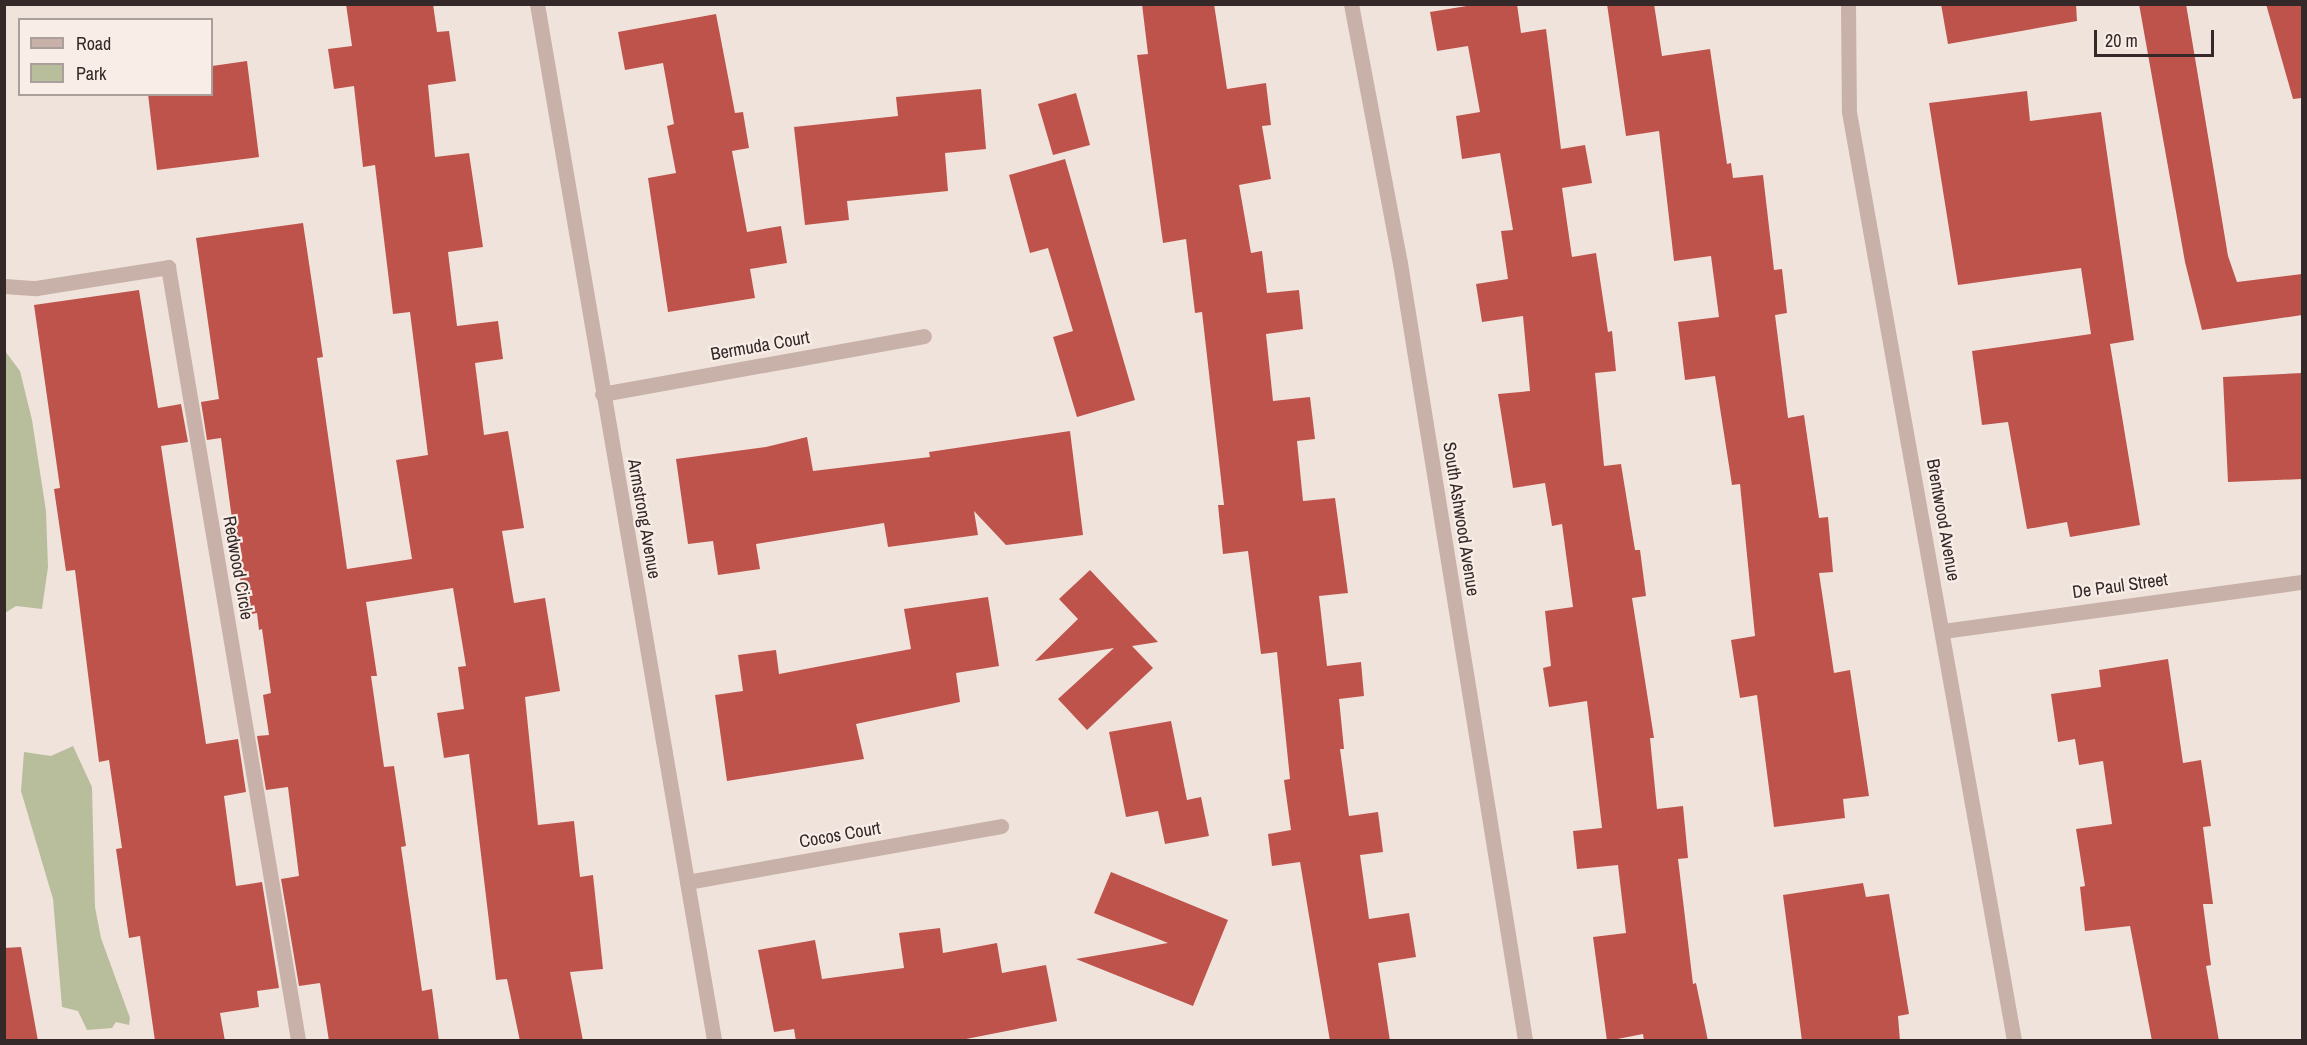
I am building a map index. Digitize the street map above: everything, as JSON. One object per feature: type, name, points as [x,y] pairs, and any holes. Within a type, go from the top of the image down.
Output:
[{"type":"street","name":"Armstrong Avenue","points":[[537,4],[714,1041]]},
{"type":"street","name":"South Ashwood Avenue","points":[[1351,4],[1400,263],[1525,1041]]},
{"type":"street","name":"Brentwood Avenue","points":[[1848,4],[1849,112],[2014,1041]]},
{"type":"street","name":"Redwood Circle","points":[[4,286],[36,288],[168,267],[298,1041]]},
{"type":"street","name":"Bermuda Court","points":[[602,394],[924,336]]},
{"type":"street","name":"De Paul Street","points":[[1943,631],[2302,582]]},
{"type":"street","name":"Cocos Court","points":[[687,882],[1001,826]]},
{"type":"green space","points":[[5,351],[20,371],[32,420],[46,511],[48,567],[42,609],[16,606],[5,613]]},
{"type":"green space","points":[[73,746],[92,787],[95,907],[101,938],[130,1018],[129,1025],[116,1022],[112,1028],[87,1030],[78,1011],[62,1007],[53,899],[21,791],[24,752],[51,756]]},
{"type":"building","points":[[346,4],[433,4],[437,32],[449,31],[456,81],[428,85],[435,157],[469,153],[483,247],[448,252],[457,326],[498,321],[503,359],[475,363],[484,435],[508,431],[524,528],[502,531],[514,603],[545,598],[560,691],[525,697],[538,825],[574,821],[580,877],[593,875],[603,969],[570,972],[583,1041],[520,1041],[507,979],[496,980],[469,754],[444,758],[437,713],[464,709],[458,667],[466,666],[453,588],[366,602],[377,676],[371,676],[384,767],[394,766],[406,846],[401,847],[422,991],[432,989],[439,1041],[329,1041],[320,983],[299,986],[281,879],[299,876],[288,787],[266,790],[257,736],[269,735],[263,695],[271,693],[262,629],[259,630],[257,613],[245,615],[221,438],[207,440],[201,402],[219,399],[196,238],[303,223],[323,357],[317,358],[347,569],[412,559],[396,460],[428,455],[410,312],[393,314],[375,165],[363,167],[354,86],[334,89],[328,49],[352,46]]},
{"type":"building","points":[[1142,4],[1214,4],[1227,89],[1266,83],[1271,125],[1262,126],[1271,179],[1239,185],[1251,253],[1262,251],[1267,293],[1299,290],[1303,329],[1266,334],[1273,401],[1310,397],[1315,439],[1297,441],[1303,501],[1335,498],[1348,593],[1319,596],[1327,666],[1361,662],[1364,696],[1339,699],[1344,749],[1340,749],[1349,816],[1378,812],[1383,852],[1360,855],[1369,919],[1409,913],[1416,957],[1378,963],[1390,1041],[1330,1041],[1300,862],[1272,866],[1268,834],[1291,830],[1284,780],[1290,779],[1277,652],[1261,654],[1248,551],[1223,554],[1218,505],[1224,505],[1202,312],[1195,313],[1186,239],[1163,243],[1137,55],[1148,54]]},
{"type":"building","points":[[1479,4],[1517,4],[1521,33],[1546,29],[1561,149],[1585,145],[1592,183],[1562,188],[1572,257],[1596,253],[1608,332],[1612,331],[1616,371],[1595,373],[1604,466],[1621,464],[1635,550],[1640,550],[1646,596],[1632,598],[1654,738],[1650,738],[1657,809],[1683,806],[1688,858],[1678,859],[1693,984],[1696,983],[1708,1041],[1644,1041],[1643,1034],[1607,1041],[1593,937],[1626,933],[1618,865],[1577,869],[1573,831],[1602,828],[1587,701],[1549,707],[1543,668],[1551,666],[1545,611],[1573,607],[1562,524],[1552,526],[1545,483],[1513,488],[1498,394],[1530,391],[1523,316],[1482,322],[1476,284],[1508,279],[1501,231],[1513,230],[1500,153],[1462,159],[1456,116],[1480,112],[1468,46],[1437,51],[1430,12]]},
{"type":"building","points":[[1607,4],[1654,4],[1662,56],[1710,49],[1727,164],[1731,163],[1733,178],[1763,175],[1774,270],[1782,269],[1787,313],[1775,315],[1788,418],[1804,415],[1819,518],[1828,517],[1833,572],[1819,573],[1834,673],[1850,670],[1869,796],[1843,799],[1845,818],[1774,827],[1757,695],[1740,698],[1731,640],[1755,636],[1740,484],[1732,485],[1715,376],[1685,380],[1678,322],[1719,317],[1711,256],[1674,261],[1659,131],[1626,136]]},
{"type":"building","points":[[1941,4],[2076,4],[2077,21],[1948,44]]},
{"type":"building","points":[[2139,4],[2186,4],[2228,256],[2237,282],[2302,274],[2302,315],[2202,330],[2185,262]]},
{"type":"building","points":[[2266,4],[2302,4],[2302,98],[2293,99]]},
{"type":"building","points":[[716,14],[735,113],[743,112],[749,148],[732,151],[747,232],[781,226],[787,263],[750,269],[755,298],[668,312],[648,178],[676,173],[667,126],[674,124],[663,63],[625,70],[618,32]]},
{"type":"building","points":[[247,61],[259,157],[157,170],[148,96],[213,96],[213,66]]},
{"type":"building","points":[[981,89],[986,149],[945,153],[948,191],[847,201],[849,220],[805,225],[794,127],[898,116],[896,97]]},
{"type":"building","points":[[2027,91],[2030,121],[2101,112],[2134,340],[2110,344],[2140,525],[2070,537],[2067,522],[2027,529],[2008,422],[1982,425],[1972,351],[2091,334],[2081,268],[1958,285],[1929,103]]},
{"type":"building","points":[[1076,93],[1090,145],[1053,155],[1038,104]]},
{"type":"building","points":[[1065,159],[1135,400],[1077,417],[1053,337],[1073,331],[1048,248],[1030,253],[1009,175]]},
{"type":"building","points":[[139,290],[158,408],[181,404],[188,442],[161,446],[206,744],[238,739],[246,792],[224,796],[236,886],[262,882],[279,988],[257,991],[259,1007],[220,1013],[225,1041],[155,1041],[140,936],[129,938],[116,849],[122,848],[109,760],[99,762],[75,570],[66,571],[54,489],[60,488],[34,305]]},
{"type":"building","points":[[2302,373],[2302,479],[2228,482],[2223,377]]},
{"type":"building","points":[[1070,431],[1083,535],[1006,545],[974,511],[978,535],[888,547],[884,523],[756,544],[760,569],[718,575],[713,541],[688,544],[676,459],[766,447],[807,437],[813,471],[930,457],[929,452]]},
{"type":"building","points":[[1090,570],[1158,642],[1132,646],[1153,668],[1087,730],[1058,699],[1114,648],[1035,661],[1078,619],[1059,599]]},
{"type":"building","points":[[988,597],[999,666],[956,673],[960,702],[856,724],[864,759],[727,781],[715,695],[743,691],[738,655],[776,650],[779,674],[911,649],[904,609]]},
{"type":"building","points":[[2168,659],[2183,763],[2201,760],[2211,826],[2203,827],[2213,904],[2203,904],[2211,965],[2206,966],[2219,1041],[2152,1041],[2130,926],[2085,931],[2080,887],[2085,886],[2076,829],[2112,824],[2103,761],[2079,765],[2075,739],[2058,742],[2051,694],[2101,687],[2099,670]]},
{"type":"building","points":[[1171,721],[1187,800],[1201,797],[1209,836],[1165,844],[1158,811],[1126,817],[1109,732]]},
{"type":"building","points":[[1111,872],[1228,920],[1193,1006],[1076,959],[1168,943],[1094,913]]},
{"type":"building","points":[[1863,883],[1866,897],[1889,894],[1909,1014],[1898,1016],[1900,1041],[1802,1041],[1783,895]]},
{"type":"building","points":[[940,928],[943,953],[997,943],[1002,973],[1046,965],[1057,1021],[956,1041],[796,1041],[794,1029],[774,1032],[758,950],[815,940],[822,979],[904,968],[899,933]]},
{"type":"building","points":[[21,947],[38,1041],[4,1041],[4,948]]}]
